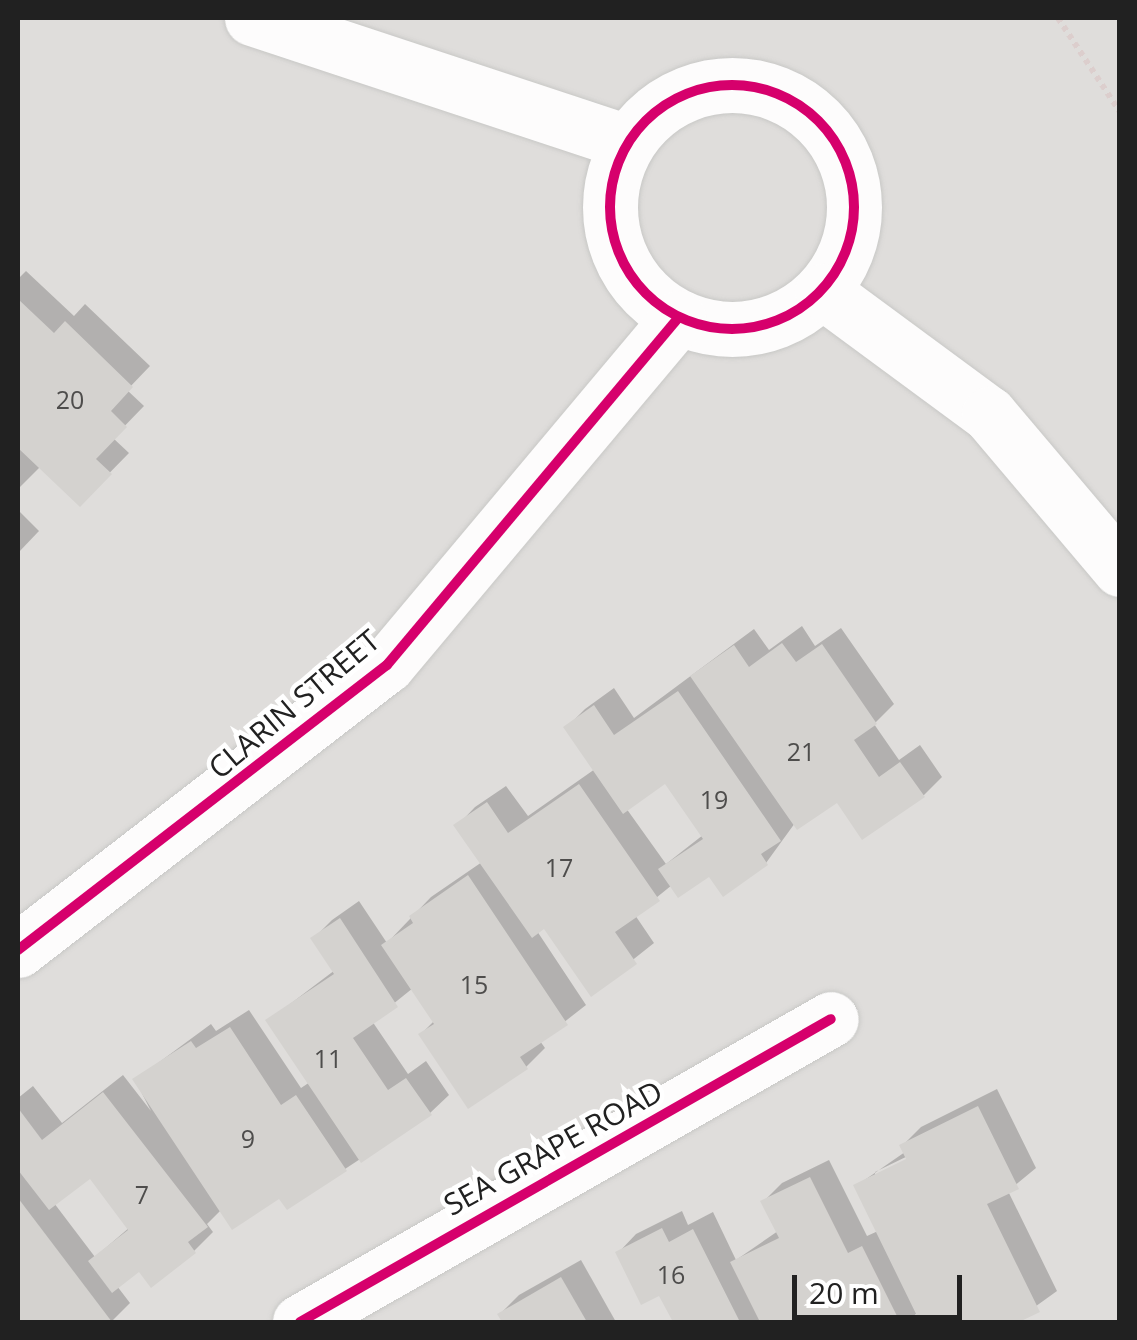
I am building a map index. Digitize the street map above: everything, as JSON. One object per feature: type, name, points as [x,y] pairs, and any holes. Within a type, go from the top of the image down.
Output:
[{"type":"street","points":[[252,18],[628,142]]},
{"type":"street","points":[[731,83],[772,90],[808,109],[836,138],[852,176],[855,216],[845,257],[822,291],[792,314],[755,328],[716,330],[678,318],[645,294],[617,247],[610,221],[612,180],[628,142],[655,111],[691,91],[731,83]]},
{"type":"street","points":[[822,291],[990,414],[1120,569]]},
{"type":"street","name":"CLARIN STREET","points":[[18,950],[386,665],[678,318]]},
{"type":"street","name":"SEA GRAPE ROAD","points":[[300,1322],[831,1019]]},
{"type":"path","points":[[1058,18],[1120,112]]},
{"type":"shaded area","points":[[18,18],[1119,18],[1119,1322],[18,1322]]},
{"type":"building","points":[[18,299],[54,333],[65,321],[133,387],[111,411],[127,427],[96,459],[112,474],[80,507],[18,448]]},
{"type":"building","points":[[782,643],[796,662],[822,644],[877,724],[854,740],[879,777],[900,762],[925,797],[862,840],[837,803],[797,830],[690,676],[734,645],[749,667]]},
{"type":"building","points":[[678,691],[781,841],[761,854],[768,865],[723,897],[709,877],[678,898],[658,869],[703,839],[665,784],[623,814],[563,727],[594,705],[614,735]]},
{"type":"building","points":[[579,784],[660,901],[615,932],[637,964],[591,997],[544,929],[532,938],[453,825],[487,802],[508,833]]},
{"type":"building","points":[[468,875],[568,1025],[520,1057],[528,1069],[468,1109],[418,1034],[434,1024],[381,945],[413,923],[409,916]]},
{"type":"building","points":[[340,918],[398,1007],[353,1038],[388,1090],[406,1078],[432,1115],[361,1163],[265,1020],[334,974],[310,938]]},
{"type":"building","points":[[230,1027],[281,1105],[296,1095],[347,1171],[287,1210],[279,1199],[232,1230],[132,1079],[191,1041],[196,1048]]},
{"type":"building","points":[[103,1092],[208,1227],[188,1242],[196,1253],[151,1288],[139,1272],[112,1293],[88,1261],[128,1230],[90,1179],[49,1210],[18,1170],[18,1108],[42,1140]]},
{"type":"building","points":[[978,1106],[1019,1189],[987,1204],[1040,1312],[1019,1322],[920,1322],[853,1185],[906,1159],[899,1145]]},
{"type":"building","points":[[810,1177],[848,1253],[862,1246],[900,1322],[760,1322],[730,1262],[779,1238],[760,1201]]},
{"type":"building","points":[[18,1198],[112,1322],[18,1322]]},
{"type":"building","points":[[662,1228],[669,1242],[693,1229],[740,1322],[673,1322],[659,1296],[641,1305],[615,1252]]},
{"type":"building","points":[[561,1277],[587,1322],[502,1322],[497,1314]]},
{"type":"cycle path","points":[[732,85],[779,94],[818,121],[845,160],[854,207],[845,254],[818,293],[779,320],[732,329],[685,320],[646,293],[619,254],[610,207],[619,160],[646,121],[685,94],[732,85]]},
{"type":"cycle path","points":[[18,950],[387,665],[678,318]]},
{"type":"cycle path","points":[[300,1322],[831,1019]]}]
